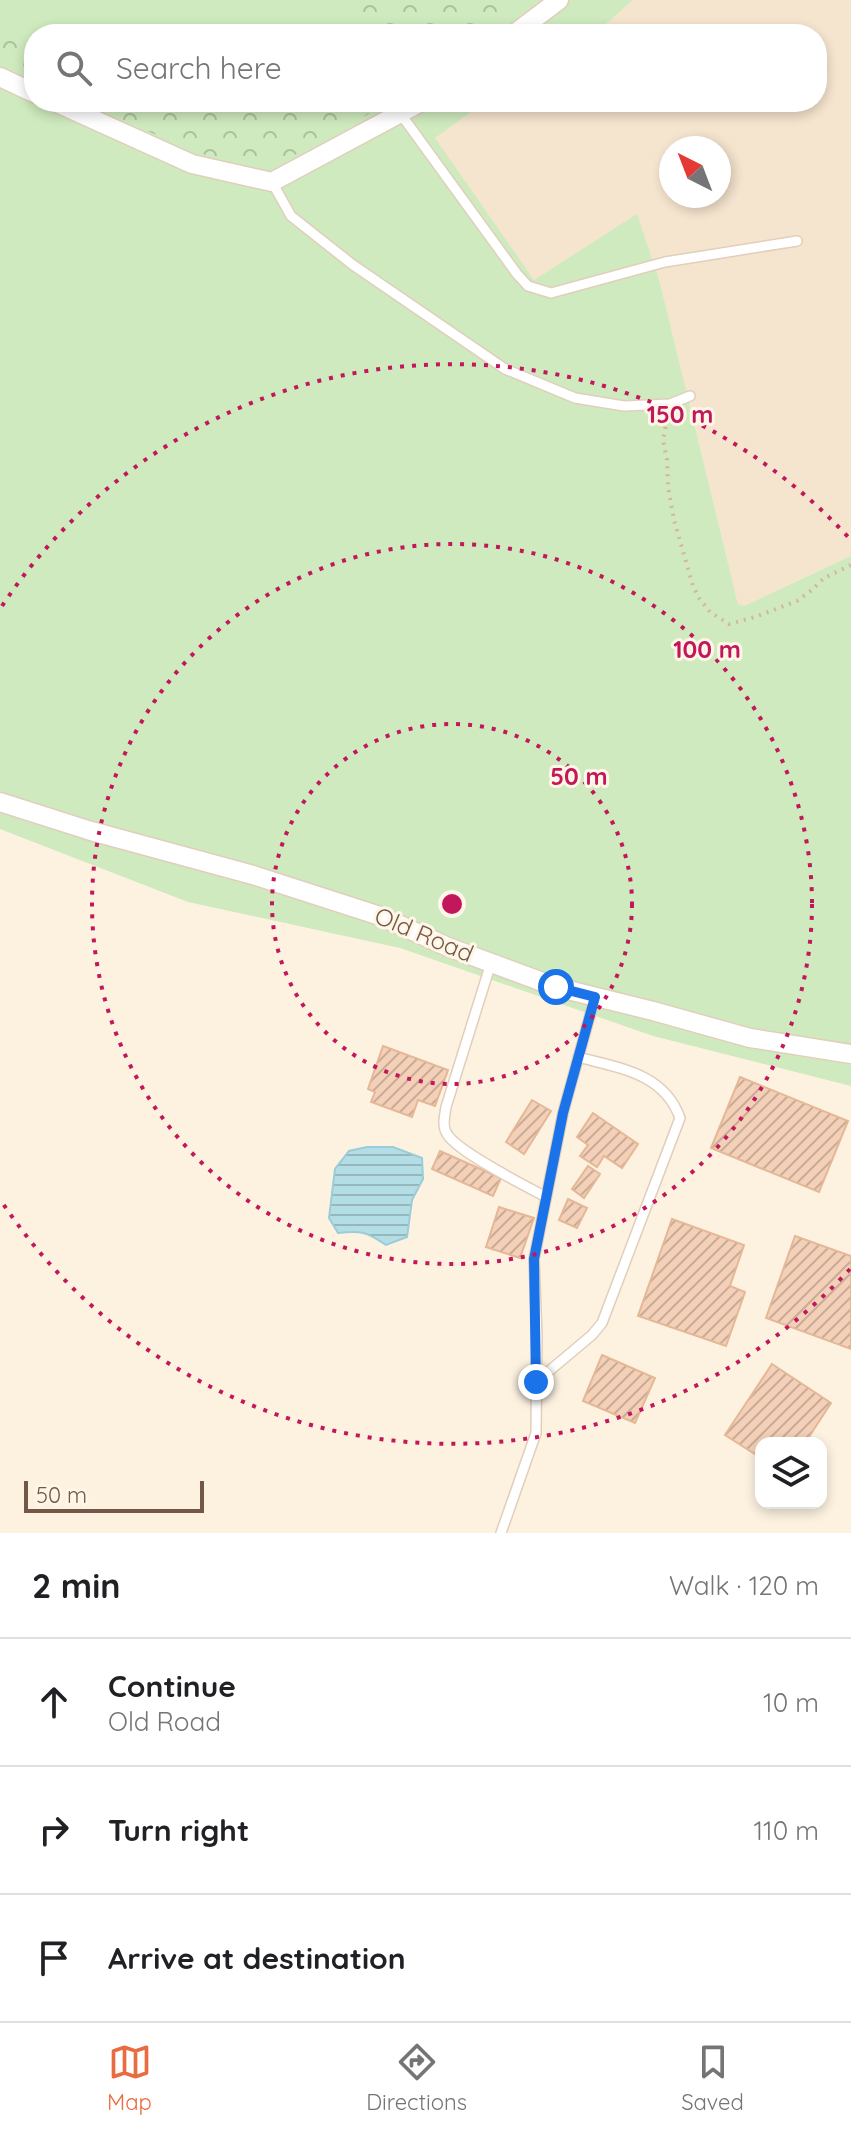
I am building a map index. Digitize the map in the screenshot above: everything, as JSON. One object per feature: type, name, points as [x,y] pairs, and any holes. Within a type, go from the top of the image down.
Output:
[{"type":"street","points":[[527,24],[559,0]]},
{"type":"street","points":[[0,77],[24,88]]},
{"type":"street","points":[[77,112],[192,164],[272,182],[400,113]]},
{"type":"street","name":"Old Road","points":[[0,802],[91,831],[253,875],[380,916],[448,947],[556,987],[750,1038],[851,1054]]},
{"type":"lane","points":[[400,113],[528,286],[551,293],[665,262],[797,241]]},
{"type":"lane","points":[[272,182],[291,216],[353,265],[505,369],[575,398],[624,406],[670,404],[690,396]]},
{"type":"lane","points":[[491,963],[446,1107],[445,1131],[454,1143],[546,1197]]},
{"type":"lane","points":[[501,1533],[536,1433],[534,1259],[563,1113],[595,997]]},
{"type":"lane","points":[[536,1382],[602,1323],[680,1118],[674,1102],[660,1087],[642,1076],[578,1057]]},
{"type":"path","points":[[670,404],[663,440],[674,520],[693,586],[710,612],[729,624],[755,617],[797,601],[824,578],[851,565]]},
{"type":"shaded area","points":[[633,0],[851,0],[851,556],[744,606],[738,604],[659,279],[637,215],[534,280],[434,138],[471,112],[827,112],[827,24],[606,24]]},
{"type":"green space","points":[[0,0],[633,0],[606,24],[24,24],[24,112],[471,112],[435,138],[534,280],[637,214],[659,279],[738,604],[744,606],[851,556],[851,1086],[653,1036],[400,948],[188,902],[0,829]]},
{"type":"green space","points":[[355,0],[531,0],[501,24],[363,24]]},
{"type":"green space","points":[[0,19],[24,32],[24,79],[0,68]]},
{"type":"green space","points":[[101,112],[371,112],[310,151],[237,168]]},
{"type":"water","points":[[393,1147],[422,1158],[423,1179],[412,1200],[407,1237],[386,1245],[364,1233],[338,1233],[329,1218],[335,1169],[349,1151]]},
{"type":"building","points":[[383,1046],[448,1070],[435,1106],[418,1100],[412,1117],[371,1102],[375,1092],[368,1089]]},
{"type":"building","points":[[740,1077],[848,1121],[819,1192],[711,1148]]},
{"type":"building","points":[[532,1100],[551,1111],[524,1154],[506,1142]]},
{"type":"building","points":[[593,1113],[638,1144],[622,1168],[604,1156],[597,1167],[580,1156],[588,1145],[577,1137]]},
{"type":"building","points":[[440,1151],[501,1178],[493,1196],[432,1169]]},
{"type":"building","points":[[588,1166],[600,1174],[584,1198],[572,1189]]},
{"type":"building","points":[[568,1199],[587,1208],[577,1228],[559,1220]]},
{"type":"building","points":[[499,1207],[534,1218],[520,1258],[486,1247]]},
{"type":"building","points":[[672,1219],[744,1245],[730,1286],[745,1292],[726,1346],[638,1316]]},
{"type":"building","points":[[795,1236],[851,1256],[851,1349],[766,1318]]},
{"type":"building","points":[[602,1355],[655,1378],[635,1423],[583,1401]]},
{"type":"building","points":[[772,1364],[831,1403],[809,1437],[755,1437],[755,1454],[725,1435]]},
{"type":"route","points":[[536,1382],[534,1259],[563,1113],[595,997],[556,987]]}]
